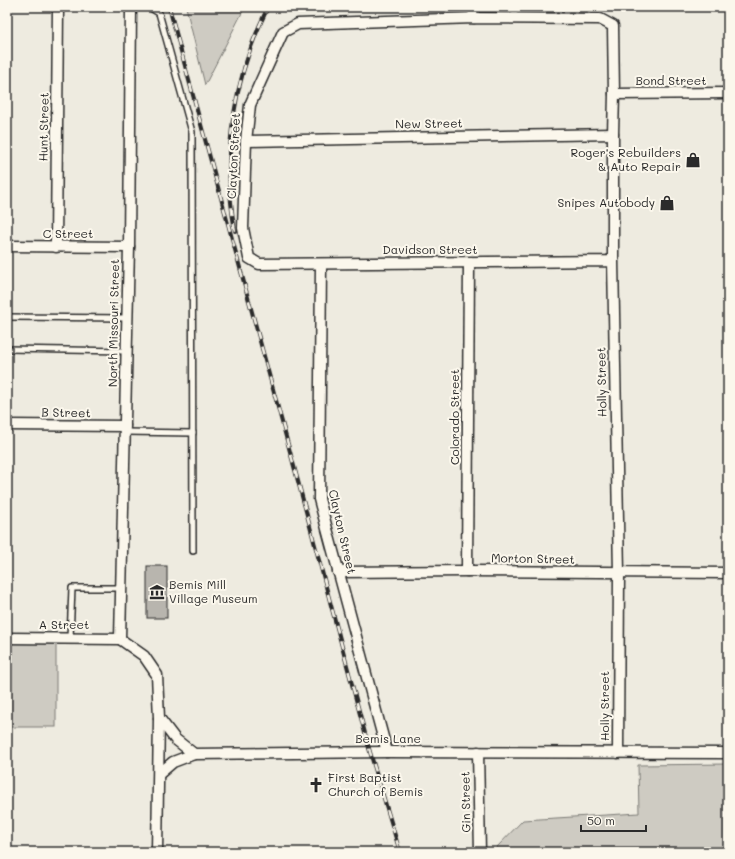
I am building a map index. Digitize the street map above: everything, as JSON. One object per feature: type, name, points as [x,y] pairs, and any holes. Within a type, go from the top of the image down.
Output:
[{"type":"street","name":"Hunt Street","points":[[56,246],[58,7]]},
{"type":"street","name":"North Missouri Street","points":[[120,639],[129,247],[130,7]]},
{"type":"street","points":[[473,7],[474,18]]},
{"type":"street","name":"Holly Street","points":[[474,18],[600,19],[613,26],[613,261],[619,573],[618,753]]},
{"type":"street","name":"Clayton Street","points":[[249,258],[243,228],[246,140],[250,105],[283,32],[298,24],[474,18]]},
{"type":"street","name":"Bond Street","points":[[614,94],[728,93]]},
{"type":"street","name":"New Street","points":[[246,140],[613,134]]},
{"type":"street","name":"C Street","points":[[7,246],[129,247]]},
{"type":"street","name":"Davidson Street","points":[[249,258],[259,264],[613,261]]},
{"type":"street","name":"Colorado Street","points":[[467,571],[469,263]]},
{"type":"street","name":"Clayton Street","points":[[320,264],[319,499],[386,752]]},
{"type":"street","name":"B Street","points":[[7,425],[125,429]]},
{"type":"street","name":"Morton Street","points":[[338,572],[467,571],[728,573]]},
{"type":"street","name":"A Street","points":[[7,638],[120,639]]},
{"type":"street","points":[[120,639],[144,656],[157,675],[159,718],[157,852]]},
{"type":"street","points":[[159,718],[175,739],[194,754]]},
{"type":"street","name":"Bemis Lane","points":[[194,754],[386,752],[728,753]]},
{"type":"street","name":"Gin Street","points":[[478,752],[480,852]]},
{"type":"street","points":[[159,774],[173,762],[194,754]]},
{"type":"lane","points":[[150,7],[159,13],[192,132],[193,551]]},
{"type":"lane","points":[[7,317],[127,318]]},
{"type":"lane","points":[[7,349],[126,351]]},
{"type":"lane","points":[[125,429],[193,433]]},
{"type":"lane","points":[[70,638],[72,588],[122,588]]},
{"type":"shaded area","points":[[186,7],[245,7],[205,85]]},
{"type":"shaded area","points":[[7,638],[56,638],[56,727],[7,727]]},
{"type":"shaded area","points":[[728,764],[728,852],[496,852],[497,847],[523,820],[639,813],[638,765]]},
{"type":"building","name":"Bemis Mill Village Museum","points":[[147,566],[167,566],[167,618],[147,618]]},
{"type":"railway","points":[[169,7],[370,752],[400,852]]},
{"type":"railway","points":[[235,231],[229,174],[230,145],[234,116],[239,88],[247,60],[256,33],[268,7]]},
{"type":"place","name":"Roger's Rebuilders & Auto Repair","points":[[693,160]]},
{"type":"place","name":"Snipes Autobody","points":[[667,203]]},
{"type":"place","name":"Bemis Mill Village Museum","points":[[157,592]]},
{"type":"place","name":"First Baptist Church of Bemis","points":[[316,785]]}]
